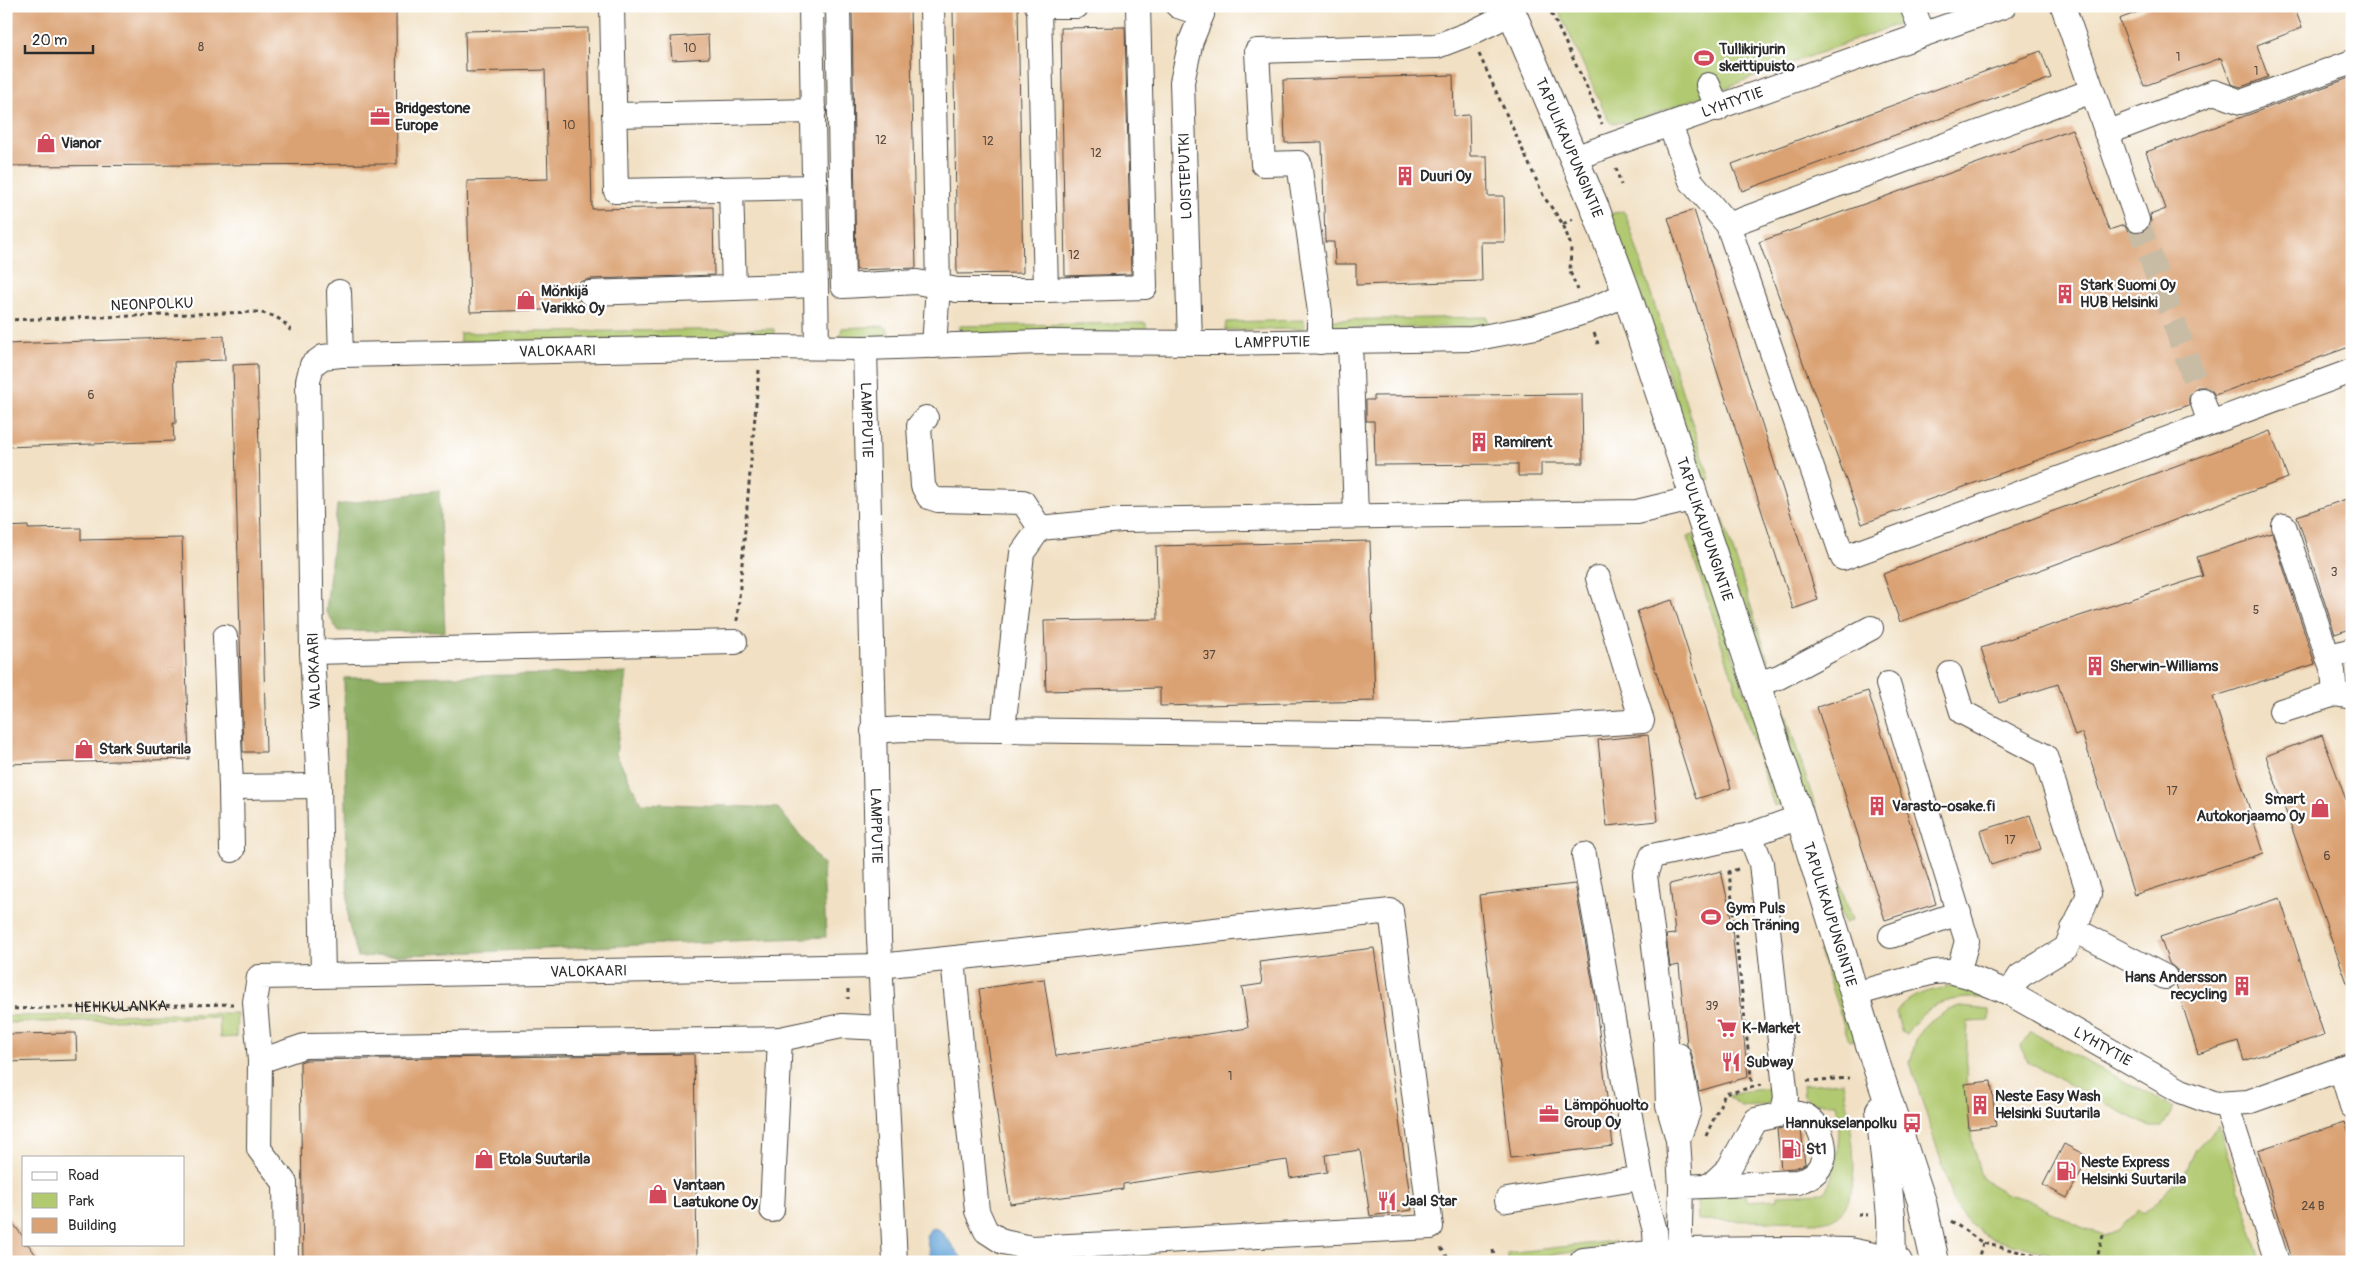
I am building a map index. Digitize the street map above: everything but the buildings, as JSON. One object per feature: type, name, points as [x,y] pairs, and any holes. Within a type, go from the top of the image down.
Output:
[{"type":"main road","name":"TAPULIKAUPUNGINTIE","points":[[1510,10],[1595,208],[1627,294],[1800,818],[1875,1061],[1922,1202],[1935,1262]]},
{"type":"main road","name":"TAPULIKAUPUNGINTIE","points":[[1875,1061],[1894,1262]]},
{"type":"main road","points":[[1584,1262],[1671,1256],[1849,1252],[1894,1262]]},
{"type":"street","points":[[612,6],[616,191],[815,187]]},
{"type":"street","points":[[811,6],[817,347]]},
{"type":"street","points":[[838,6],[843,286],[917,282],[957,290],[1146,287],[1138,6]]},
{"type":"street","points":[[932,6],[938,286],[934,346]]},
{"type":"street","points":[[1046,290],[1038,7],[1077,6]]},
{"type":"street","points":[[1178,6],[1200,10]]},
{"type":"street","points":[[1912,6],[1923,34]]},
{"type":"street","name":"LYHTYTIE","points":[[1574,158],[1718,109],[2004,6]]},
{"type":"street","points":[[2063,6],[2137,220]]},
{"type":"street","name":"LOISTEPUTKI","points":[[1190,342],[1182,82],[1200,10]]},
{"type":"street","points":[[1320,342],[1320,312],[1299,163],[1263,164],[1257,51],[1437,46],[1471,33],[1510,10]]},
{"type":"street","points":[[2106,134],[2214,92],[2241,102],[2352,62]]},
{"type":"street","points":[[1708,85],[1718,109]]},
{"type":"street","points":[[1728,225],[2092,91]]},
{"type":"street","points":[[614,115],[814,111]]},
{"type":"street","points":[[1670,125],[1691,181],[1728,225],[1843,558],[2352,371]]},
{"type":"street","points":[[731,189],[734,288]]},
{"type":"street","points":[[590,293],[816,285]]},
{"type":"street","points":[[339,292],[341,355]]},
{"type":"street","name":"LAMPPUTIE","points":[[895,1262],[880,966],[865,348],[1043,342],[1320,342],[1490,336],[1536,327],[1587,311],[1627,294]]},
{"type":"street","points":[[1350,341],[1356,516]]},
{"type":"street","name":"VALOKAARI","points":[[865,348],[761,347],[341,355],[323,357],[312,365],[308,381],[312,652],[323,975],[880,966],[1390,911],[1430,1227],[1032,1248],[1003,1242],[986,1231],[977,1211],[953,959]]},
{"type":"street","points":[[2202,400],[2210,423]]},
{"type":"street","points":[[926,418],[919,426],[923,486],[929,496],[938,500],[1023,502],[1040,528]]},
{"type":"street","points":[[1003,730],[1022,553],[1040,528],[1121,520],[1638,512],[1695,498]]},
{"type":"street","points":[[2282,711],[2343,696],[2284,526]]},
{"type":"street","points":[[873,731],[902,729],[1439,735],[1642,721],[1598,578]]},
{"type":"street","points":[[1756,684],[1779,677],[1872,628]]},
{"type":"street","points":[[225,636],[232,850]]},
{"type":"street","points":[[312,652],[736,642]]},
{"type":"street","points":[[2328,656],[2352,650]]},
{"type":"street","points":[[1950,674],[1962,712],[2045,756],[2089,894],[2066,948],[2020,976],[2009,993]]},
{"type":"street","points":[[1888,684],[1967,941],[1958,973]]},
{"type":"street","points":[[231,787],[318,786]]},
{"type":"street","points":[[1671,1256],[1680,1187],[1678,1139],[1668,1105],[1672,1050],[1660,984],[1645,875],[1652,856],[1750,835],[1800,818]]},
{"type":"street","points":[[1750,835],[1761,863],[1786,1098],[1782,1114]]},
{"type":"street","points":[[1584,855],[1641,1178],[1653,1220],[1671,1256]]},
{"type":"street","points":[[1891,936],[1958,913]]},
{"type":"street","points":[[2073,929],[2166,977]]},
{"type":"street","name":"LYHTYTIE","points":[[1855,994],[1934,972],[1958,973],[1987,982],[2009,993],[2181,1091],[2216,1104],[2248,1102],[2346,1067]]},
{"type":"street","points":[[286,1262],[285,1182],[259,1149],[260,1061],[255,1002],[259,976],[323,975]]},
{"type":"street","points":[[260,1061],[304,1046],[780,1039],[842,1026],[883,1028]]},
{"type":"street","points":[[772,1210],[780,1039]]},
{"type":"street","points":[[2346,1067],[2352,1106]]},
{"type":"street","points":[[2226,1104],[2277,1262]]},
{"type":"street","points":[[1680,1187],[1798,1182],[1810,1178],[1821,1166],[1824,1152],[1821,1134],[1810,1118],[1796,1112],[1756,1120],[1729,1168],[1711,1185]]},
{"type":"street","points":[[1507,1200],[1641,1178]]},
{"type":"path","points":[[1233,8],[1380,6]]},
{"type":"path","points":[[1548,6],[1602,123]]},
{"type":"path","points":[[1471,33],[1490,80],[1544,197],[1563,224],[1571,246],[1570,272]]},
{"type":"path","name":"NEONPOLKU","points":[[6,320],[256,312],[274,315],[282,319],[291,331]]},
{"type":"path","points":[[736,642],[761,347]]},
{"type":"path","points":[[1752,1086],[1729,872],[1761,863]]},
{"type":"path","name":"HEHKULANKA","points":[[6,1009],[230,1005],[236,1002]]},
{"type":"path","points":[[1953,1221],[1983,1243],[2061,1262]]},
{"type":"path","points":[[2096,1262],[2103,1235]]},
{"type":"path","points":[[1977,1262],[1983,1243]]},
{"type":"path","points":[[1493,1250],[1495,1262]]},
{"type":"green space","name":"Tullikirjurin skeittipuisto","points":[[1557,6],[1947,6],[1632,122],[1611,123]]},
{"type":"green space","points":[[1623,211],[1626,215],[1710,479],[1703,482],[1655,333],[1610,214]]},
{"type":"green space","points":[[1487,317],[1488,323],[1465,327],[1332,329],[1332,320]]},
{"type":"green space","points":[[1304,320],[1304,329],[1225,330],[1226,322]]},
{"type":"green space","points":[[1146,323],[1146,332],[960,335],[960,326]]},
{"type":"green space","points":[[884,326],[888,330],[889,336],[840,337],[842,328]]},
{"type":"green space","points":[[774,329],[774,338],[460,342],[460,333]]},
{"type":"green space","points":[[439,490],[445,632],[338,631],[326,611],[337,505]]},
{"type":"green space","points":[[1723,519],[1770,666],[1763,667],[1716,524]]},
{"type":"green space","points":[[1694,535],[1781,804],[1774,806],[1687,537]]},
{"type":"green space","points":[[627,673],[616,754],[641,803],[778,808],[823,865],[826,937],[358,957],[348,922],[344,678]]},
{"type":"green space","points":[[1784,709],[1852,920],[1844,923],[1777,711]]},
{"type":"green space","points":[[1827,949],[1856,1040],[1849,1041],[1819,951]]},
{"type":"green space","points":[[1953,987],[1965,989],[1985,998],[1959,999],[1940,1004],[1931,1008],[1923,1015],[1906,1034],[1902,1033],[1896,1012],[1902,1006],[1914,997],[1922,994],[1937,989]]},
{"type":"green space","points":[[1961,1007],[1989,1010],[1989,1021],[1968,1022],[1967,1043],[1966,1082],[1969,1120],[1976,1159],[1982,1179],[2007,1194],[2026,1199],[2081,1227],[2104,1235],[2118,1230],[2139,1210],[2143,1214],[2184,1175],[2196,1149],[2218,1125],[2262,1262],[2083,1262],[1995,1240],[1982,1233],[1967,1221],[1955,1205],[1910,1063],[1917,1037],[1927,1024],[1948,1010]]},
{"type":"green space","points":[[237,1013],[236,1037],[220,1038],[219,1017],[6,1023],[6,1016]]},
{"type":"green space","points":[[2031,1032],[2174,1108],[2162,1127],[2150,1127],[2027,1062],[2021,1046]]},
{"type":"green space","points":[[1843,1082],[1854,1162],[1853,1184],[1848,1202],[1837,1216],[1821,1222],[1698,1220],[1697,1197],[1745,1195],[1746,1201],[1778,1199],[1778,1195],[1824,1193],[1829,1184],[1838,1150],[1838,1114],[1836,1104],[1810,1103],[1804,1096],[1803,1085]]},
{"type":"green space","points":[[1772,1088],[1775,1104],[1741,1106],[1728,1096],[1747,1091]]},
{"type":"green space","points":[[1614,1241],[1615,1246],[1509,1261],[1507,1253]]},
{"type":"water","points":[[932,1227],[941,1231],[965,1262],[934,1262],[930,1255],[926,1236]]},
{"type":"tunnel","points":[[2137,220],[2202,400]]},
{"type":"place","name":"Tullikirjurin skeittipuisto","points":[[1704,58]]},
{"type":"place","name":"Bridgestone Europe","points":[[380,117]]},
{"type":"place","name":"Vianor","points":[[46,143]]},
{"type":"place","name":"Duuri Oy","points":[[1405,176]]},
{"type":"place","name":"Stark Suomi Oy HUB Helsinki","points":[[2065,294]]},
{"type":"place","name":"Mönkijä Varikko Oy","points":[[526,300]]},
{"type":"place","name":"Ramirent","points":[[1479,442]]},
{"type":"place","name":"Sherwin-Williams","points":[[2095,666]]},
{"type":"place","name":"Stark Suutarila","points":[[84,749]]},
{"type":"place","name":"Varasto-osake.fi","points":[[1877,806]]},
{"type":"place","name":"Smart Autokorjaamo Oy","points":[[2320,808]]},
{"type":"place","name":"Gym Puls och Träning","points":[[1711,917]]},
{"type":"place","name":"Hans Andersson recycling","points":[[2242,986]]},
{"type":"place","name":"K-Market","points":[[1727,1028]]},
{"type":"place","name":"Subway","points":[[1731,1062]]},
{"type":"place","name":"Neste Easy Wash Helsinki Suutarila","points":[[1980,1105]]},
{"type":"place","name":"Lämpöhuolto Group Oy","points":[[1549,1114]]},
{"type":"place","name":"Hannukselanpolku","points":[[1912,1123]]},
{"type":"place","name":"St1","points":[[1791,1149]]},
{"type":"place","name":"Etola Suutarila","points":[[484,1159]]},
{"type":"place","name":"Neste Express Helsinki Suutarila","points":[[2066,1171]]},
{"type":"place","name":"Vantaan Laatukone Oy","points":[[658,1194]]},
{"type":"place","name":"Jaal Star","points":[[1387,1201]]}]
